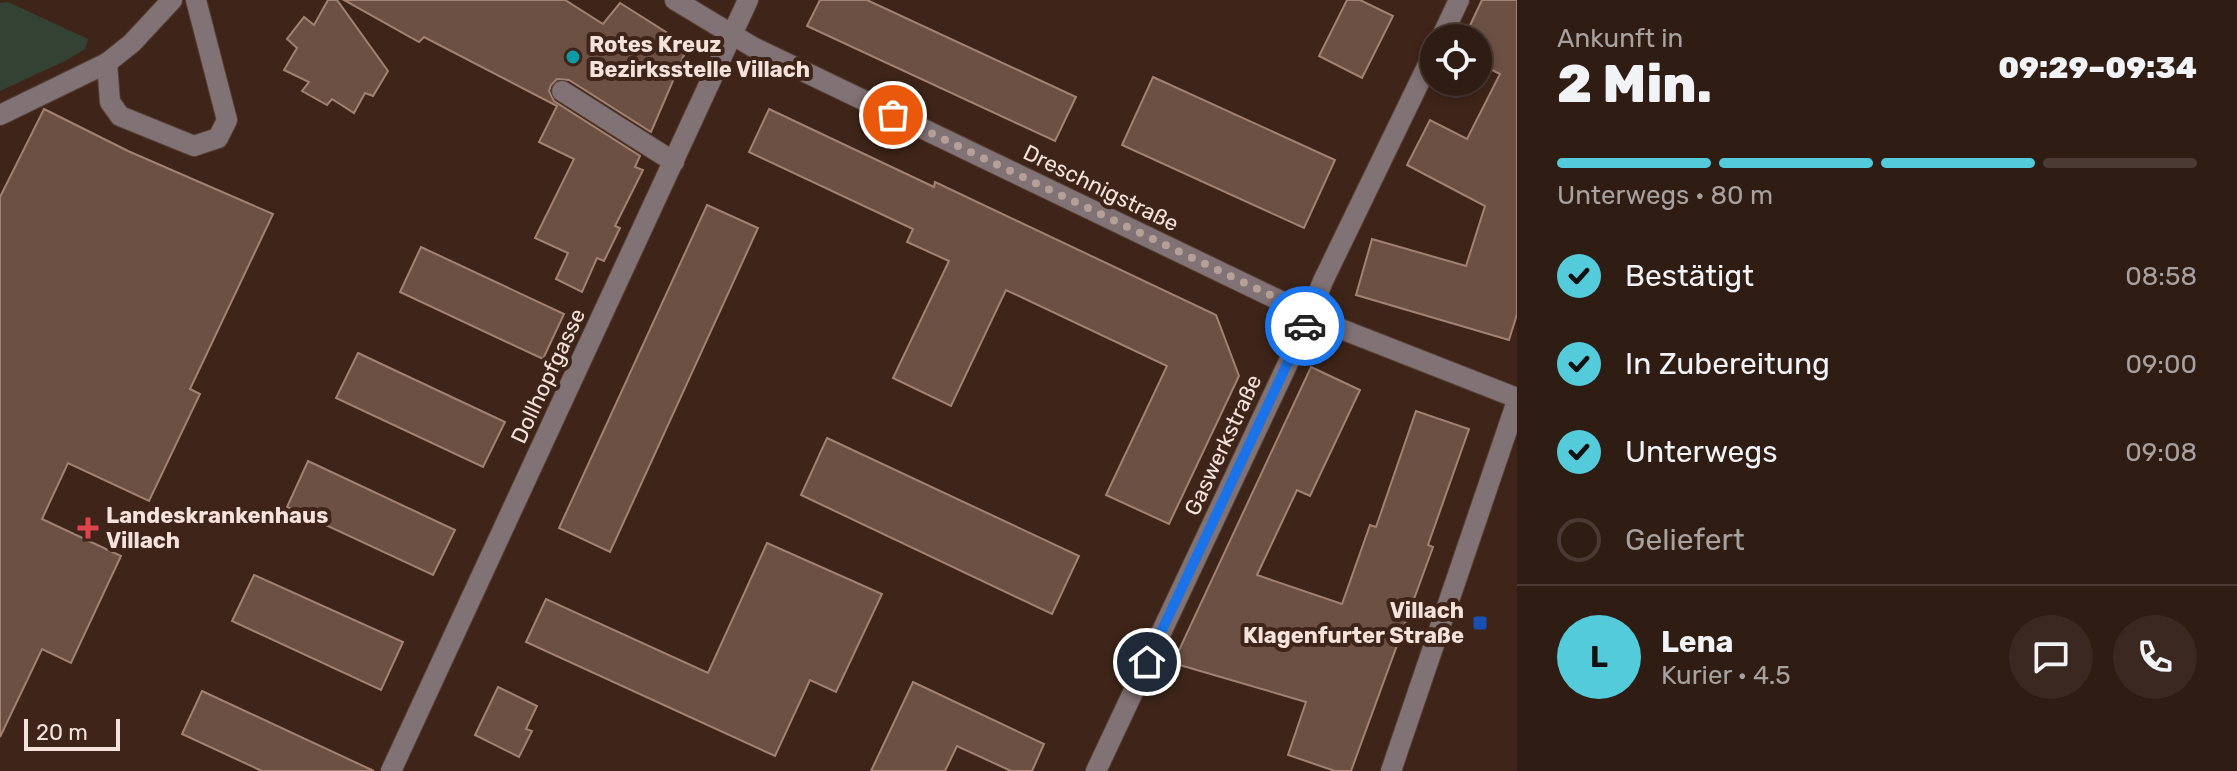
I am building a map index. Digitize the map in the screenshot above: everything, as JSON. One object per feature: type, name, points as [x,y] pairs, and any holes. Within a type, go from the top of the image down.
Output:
[{"type":"street","points":[[0,115],[107,63],[132,43],[172,0]]},
{"type":"street","points":[[107,63],[110,102],[120,116],[194,146],[218,138],[227,120],[196,0]]},
{"type":"street","name":"Dreschnigstraße","points":[[675,0],[731,35],[1341,329],[1517,399]]},
{"type":"street","name":"Dollhopfgasse","points":[[391,771],[748,0]]},
{"type":"street","points":[[1448,24],[1459,0]]},
{"type":"street","name":"Gaswerkstraße","points":[[1096,771],[1323,281],[1420,81]]},
{"type":"street","points":[[562,91],[674,162]]},
{"type":"street","points":[[1391,771],[1517,399]]},
{"type":"green space","points":[[8,2],[88,39],[85,49],[0,91],[0,3]]},
{"type":"building","points":[[328,0],[337,0],[388,71],[373,96],[365,93],[354,113],[332,99],[327,105],[302,91],[309,82],[284,70],[297,48],[287,39],[304,17],[314,25]]},
{"type":"building","name":"Rotes Kreuz Bezirksstelle Villach","points":[[344,0],[565,0],[603,24],[620,3],[688,46],[651,132],[569,80],[557,79],[551,85],[549,91],[554,101],[640,156],[635,167],[643,170],[615,226],[620,228],[604,261],[597,258],[582,292],[556,279],[568,253],[535,238],[574,159],[539,142],[557,106],[424,37],[419,42]]},
{"type":"building","points":[[820,0],[867,0],[1076,97],[1055,141],[807,26]]},
{"type":"building","points":[[1347,0],[1360,0],[1393,16],[1362,78],[1319,56]]},
{"type":"building","points":[[1482,0],[1517,0],[1517,314],[1509,340],[1356,295],[1372,239],[1466,266],[1485,206],[1407,165],[1430,120],[1467,139],[1489,96],[1492,96],[1500,74],[1492,70],[1492,24],[1471,24]]},
{"type":"building","points":[[1153,77],[1335,160],[1304,228],[1122,145]]},
{"type":"building","name":"Landeskrankenhaus Villach","points":[[44,109],[128,151],[273,214],[190,389],[200,394],[149,501],[68,463],[42,519],[121,556],[71,663],[42,649],[0,737],[0,197]]},
{"type":"building","points":[[769,109],[934,187],[935,182],[1216,315],[1239,376],[1169,524],[1106,495],[1167,366],[1006,290],[951,406],[893,378],[949,261],[907,242],[913,229],[749,152]]},
{"type":"building","points":[[707,205],[758,228],[610,552],[559,528]]},
{"type":"building","points":[[421,247],[564,314],[543,359],[400,292]]},
{"type":"building","points":[[358,353],[505,422],[483,467],[336,398]]},
{"type":"building","points":[[1311,367],[1360,390],[1310,496],[1297,490],[1257,575],[1342,604],[1370,525],[1376,527],[1416,411],[1469,429],[1428,545],[1433,547],[1351,771],[1335,771],[1288,755],[1306,702],[1173,663]]},
{"type":"building","points":[[827,438],[1079,556],[1052,614],[801,495]]},
{"type":"building","points":[[308,461],[455,530],[433,575],[287,507]]},
{"type":"building","points":[[767,543],[882,594],[836,692],[810,680],[775,756],[526,642],[546,599],[708,673]]},
{"type":"building","points":[[254,575],[403,642],[381,690],[232,621]]},
{"type":"building","points":[[913,682],[1044,744],[1032,771],[1011,771],[957,746],[945,771],[871,771]]},
{"type":"building","points":[[498,687],[537,706],[526,729],[532,731],[519,757],[475,735]]},
{"type":"building","points":[[202,691],[374,771],[262,771],[182,734]]},
{"type":"way so far","points":[[893,115],[1310,314],[1305,326]]},
{"type":"place","name":"Rotes Kreuz Bezirksstelle Villach","points":[[573,57]]},
{"type":"place","name":"Landeskrankenhaus Villach","points":[[88,528]]},
{"type":"place","name":"Villach Klagenfurter Straße","points":[[1480,623]]},
{"type":"route","points":[[1147,662],[1305,326]]}]
